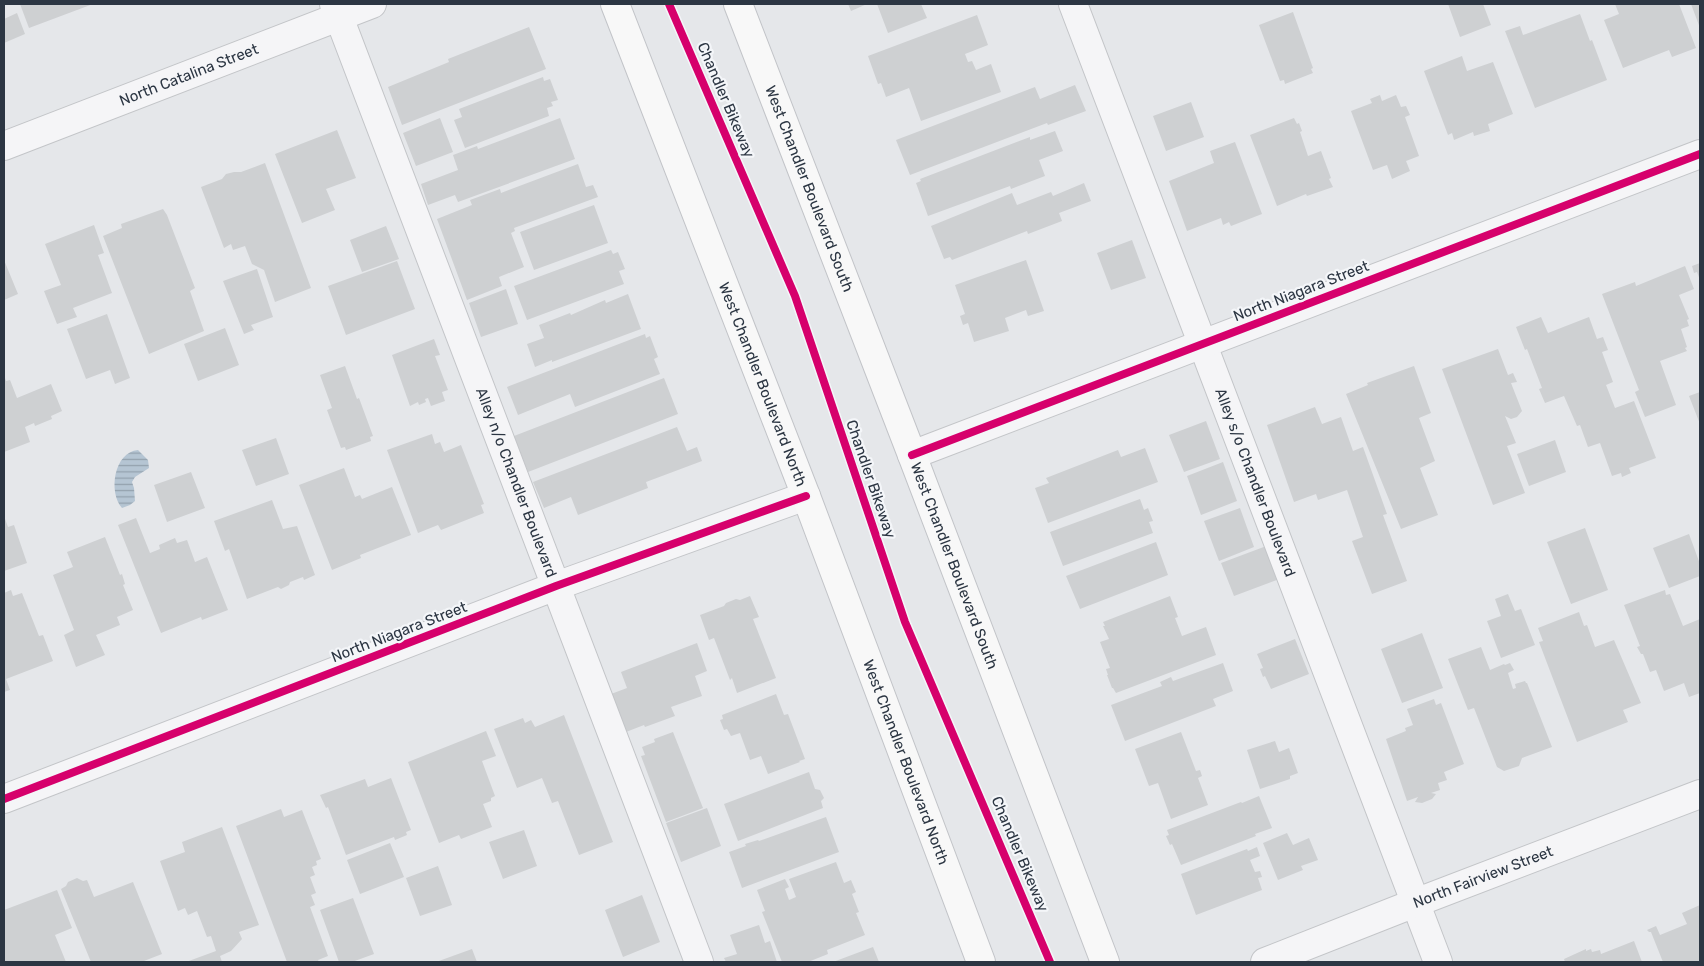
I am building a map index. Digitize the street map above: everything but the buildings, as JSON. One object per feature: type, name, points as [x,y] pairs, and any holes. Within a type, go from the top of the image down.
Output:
[{"type":"main road","name":"West Chandler Boulevard North","points":[[615,4],[806,496],[981,962]]},
{"type":"main road","name":"West Chandler Boulevard South","points":[[738,4],[1105,962]]},
{"type":"street","name":"North Catalina Street","points":[[4,146],[336,10],[372,4]]},
{"type":"street","name":"Alley s/o Chandler Boulevard","points":[[1072,4],[1438,962]]},
{"type":"street","name":"Alley n/o Chandler Boulevard","points":[[336,10],[699,962]]},
{"type":"street","name":"North Niagara Street","points":[[912,455],[1700,154]]},
{"type":"street","name":"North Niagara Street","points":[[4,799],[556,586],[806,496]]},
{"type":"street","name":"North Fairview Street","points":[[1265,962],[1700,794]]},
{"type":"water","points":[[138,450],[148,460],[149,468],[135,477],[132,482],[135,501],[122,508],[115,492],[116,474],[123,458],[130,452]]},
{"type":"cycle path","name":"Chandler Bikeway","points":[[669,4],[795,296],[905,622],[1050,962]]},
{"type":"cycle path","points":[[912,455],[1700,154]]},
{"type":"cycle path","points":[[4,799],[556,586],[806,496]]}]
